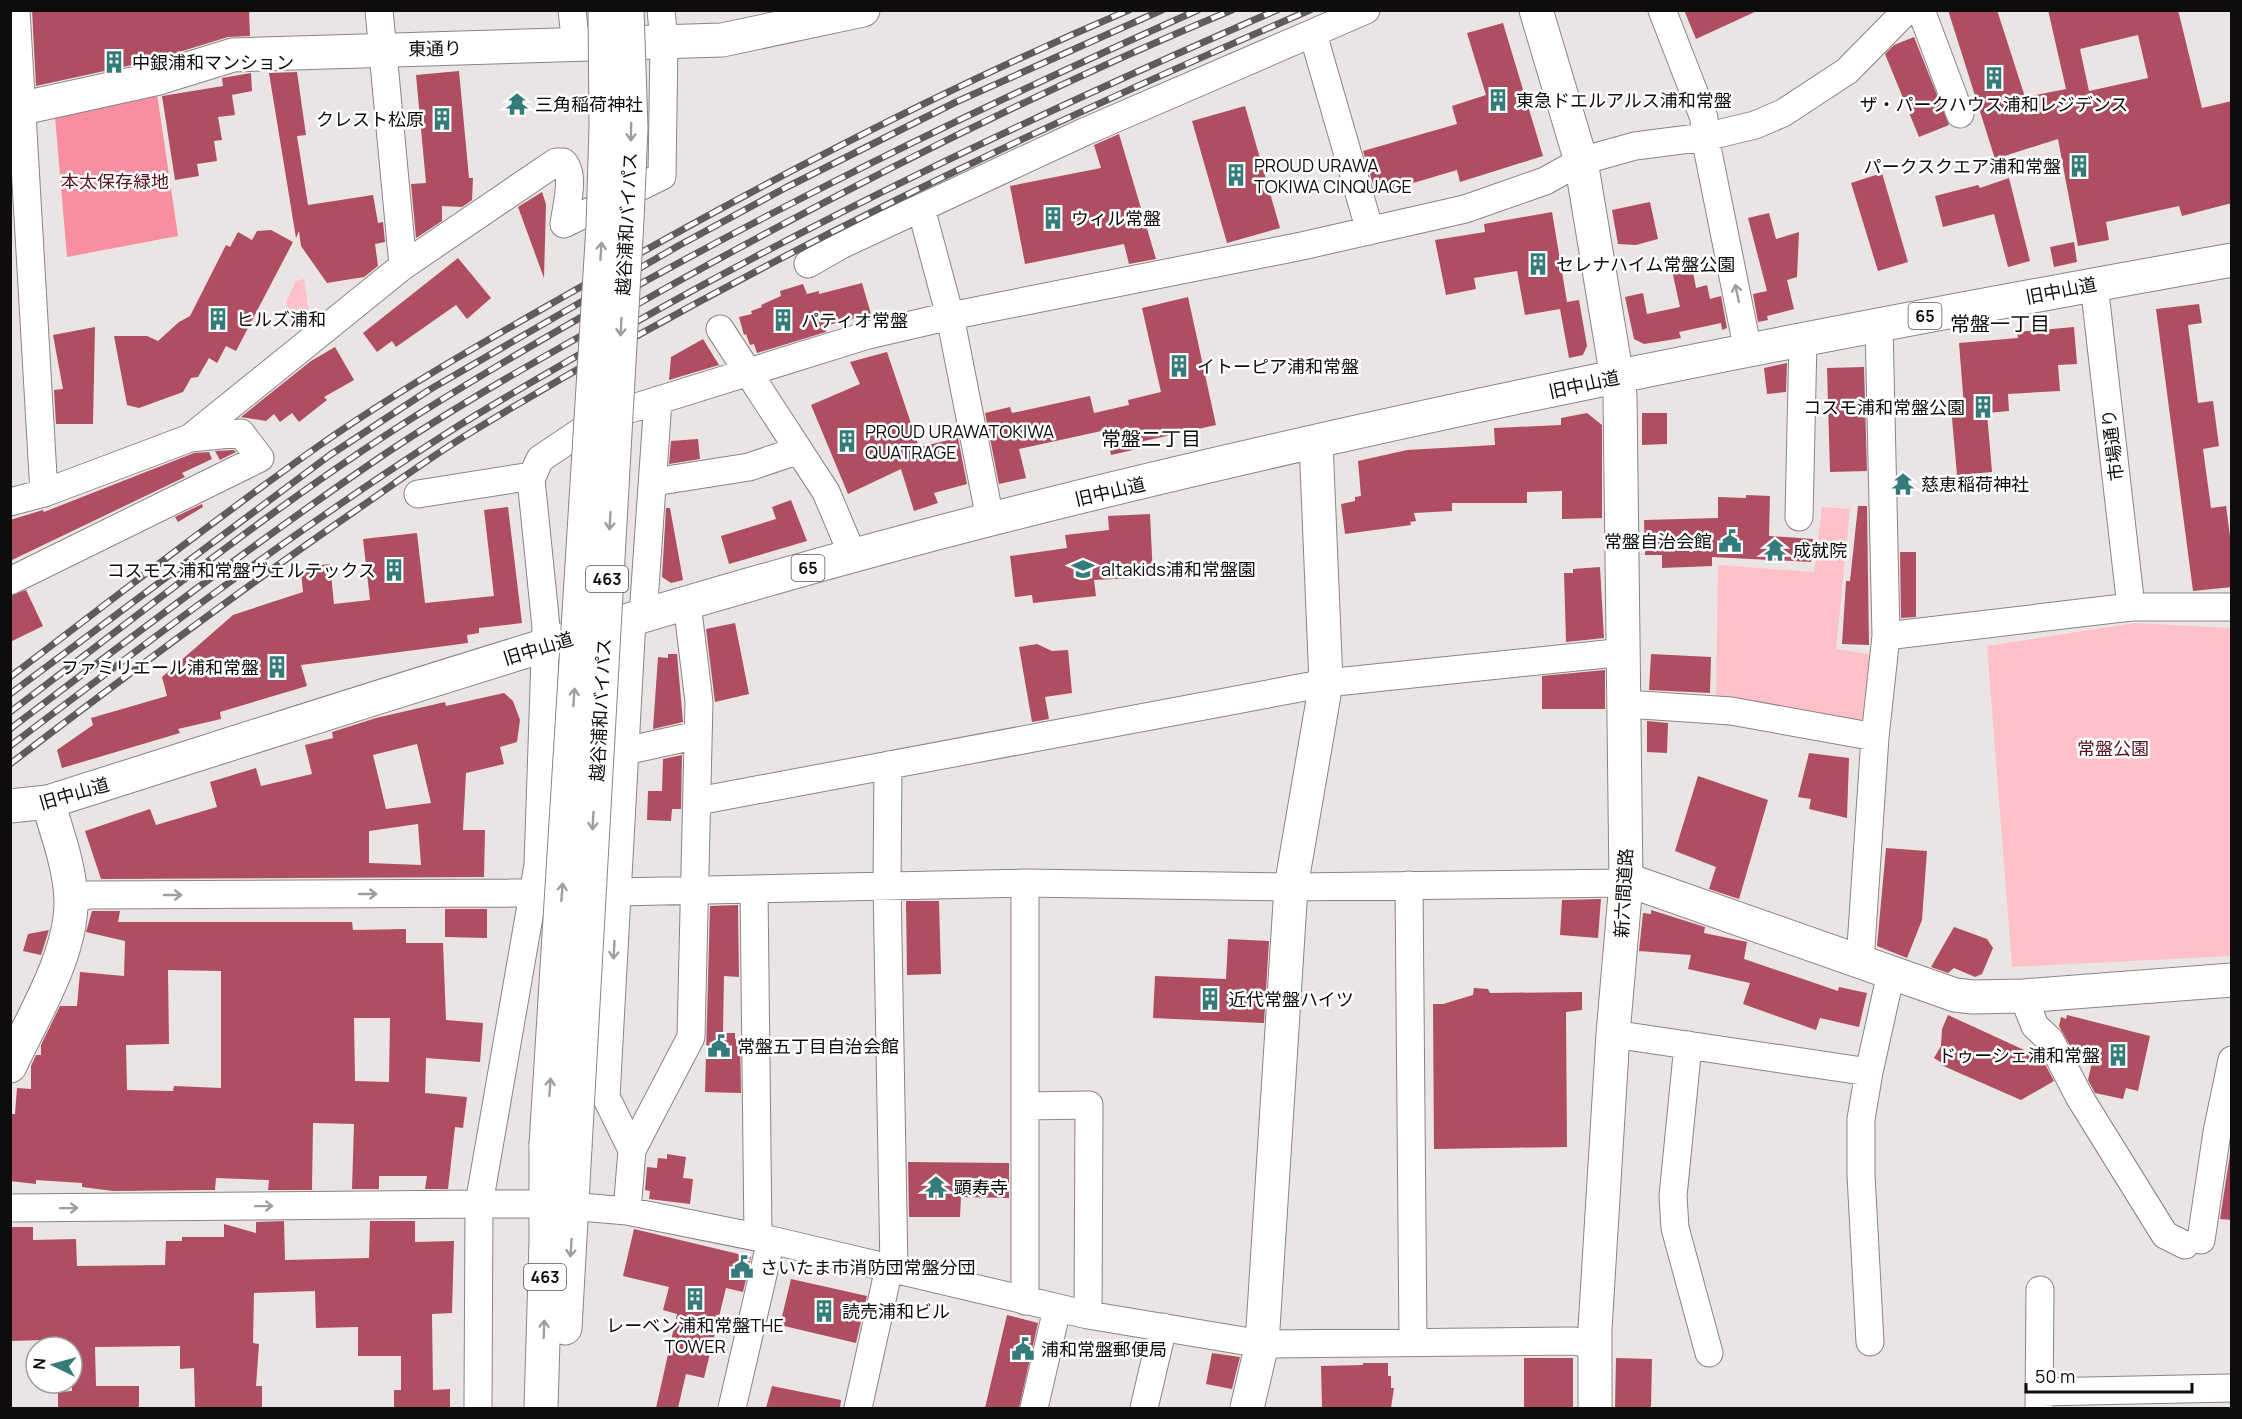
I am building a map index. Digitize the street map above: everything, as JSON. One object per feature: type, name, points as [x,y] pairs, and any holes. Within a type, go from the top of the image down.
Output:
[{"type":"main road","name":"越谷浦和バイパス","points":[[560,1408],[561,1146],[603,226],[606,127],[604,10]]},
{"type":"main road","name":"越谷浦和バイパス","points":[[561,1146],[627,219],[631,128],[627,10]]},
{"type":"main road","name":"新六間道路","points":[[1536,10],[1581,161],[1619,377],[1626,704],[1626,883],[1613,1034],[1595,1345],[1595,1408]]},
{"type":"main road","name":"東通り","points":[[17,107],[155,79],[233,56],[382,49],[576,46],[663,26],[722,40],[861,11]]},
{"type":"main road","name":"旧中山道","points":[[10,806],[48,802],[637,617],[990,519],[1316,442],[1619,377],[1879,325],[2232,260]]},
{"type":"main road","points":[[1247,1408],[1262,1344],[1291,887],[1326,683],[1316,442]]},
{"type":"main road","points":[[10,1066],[65,946],[71,899],[65,858],[48,802]]},
{"type":"main road","points":[[1626,883],[1639,884],[1891,973],[1955,994],[1973,997],[2023,996],[2232,980]]},
{"type":"main road","name":"越谷浦和バイパス","points":[[541,1408],[560,1205]]},
{"type":"street","points":[[16,10],[17,107],[44,493]]},
{"type":"street","points":[[378,10],[403,266]]},
{"type":"street","points":[[572,10],[576,46]]},
{"type":"street","points":[[808,264],[921,208],[1157,100],[1365,10]]},
{"type":"street","points":[[1662,10],[1704,118],[1705,137],[1748,351]]},
{"type":"street","points":[[478,1408],[480,1204],[538,854],[546,645],[532,476],[540,459],[601,418],[749,374],[868,335],[950,316],[1370,231],[1503,197],[1545,181],[1581,161],[1635,146],[1705,137],[1755,125],[1783,113],[1847,72],[1907,10]]},
{"type":"street","points":[[1921,10],[1960,114]]},
{"type":"street","points":[[190,438],[403,266],[556,162],[563,162],[567,166],[569,175],[564,224],[662,176],[663,26]]},
{"type":"street","points":[[1313,34],[1370,231]]},
{"type":"street","points":[[921,208],[950,316],[990,519]]},
{"type":"street","name":"市場通り","points":[[2094,284],[2131,607]]},
{"type":"street","points":[[1860,962],[1875,737],[1886,636],[1879,325]]},
{"type":"street","points":[[720,329],[826,492],[853,556]]},
{"type":"street","points":[[1800,517],[1803,340]]},
{"type":"street","points":[[632,1149],[606,1097],[625,751],[637,617],[654,482],[658,400]]},
{"type":"street","points":[[10,502],[44,493],[190,438],[241,433],[260,458],[10,581]]},
{"type":"street","points":[[654,482],[749,467],[799,450]]},
{"type":"street","points":[[418,494],[532,476]]},
{"type":"street","points":[[627,1211],[632,1149],[691,1037],[699,702],[687,603]]},
{"type":"street","points":[[1886,636],[2131,607],[2232,607]]},
{"type":"street","points":[[698,801],[1326,683],[1625,652]]},
{"type":"street","points":[[1626,704],[1731,711],[1875,737]]},
{"type":"street","points":[[625,751],[698,735]]},
{"type":"street","points":[[858,1408],[892,1268],[887,885],[888,765]]},
{"type":"street","points":[[617,892],[1025,883],[1291,887],[1626,883]]},
{"type":"street","points":[[1025,883],[1025,1301]]},
{"type":"street","points":[[1409,885],[1413,1342]]},
{"type":"street","points":[[732,1408],[765,1239],[754,890]]},
{"type":"street","points":[[71,899],[89,895],[533,893]]},
{"type":"street","points":[[1870,1342],[1861,1175],[1861,1119],[1891,973]]},
{"type":"street","points":[[2023,996],[2035,1026],[2050,1040],[2080,1098],[2165,1235],[2193,1243],[2232,1060]]},
{"type":"street","points":[[1613,1034],[1869,1072]]},
{"type":"street","points":[[1688,1045],[1673,1196],[1675,1228],[1708,1353]]},
{"type":"street","points":[[1026,1106],[1089,1105],[1088,1316]]},
{"type":"street","points":[[10,1208],[560,1205],[627,1211],[765,1239],[1088,1316],[1262,1344],[1574,1341],[1595,1345]]},
{"type":"street","points":[[2040,1290],[2039,1400],[2232,1388]]},
{"type":"street","points":[[1034,1408],[1057,1308]]},
{"type":"street","points":[[1144,1408],[1163,1327]]},
{"type":"green space","name":"本太保存緑地","points":[[157,94],[178,236],[67,257],[55,117]]},
{"type":"green space","points":[[304,279],[310,320],[290,323],[286,303],[296,281]]},
{"type":"green space","points":[[1822,507],[1850,509],[1836,649],[1873,655],[1870,727],[1716,699],[1718,565],[1814,572]]},
{"type":"green space","name":"常盤公園","points":[[2134,623],[2231,628],[2231,956],[2012,967],[1987,646]]},
{"type":"building","name":"中銀浦和マンション","points":[[32,10],[249,10],[250,36],[228,37],[150,61],[36,86]]},
{"type":"building","points":[[1684,10],[1759,10],[1696,39]]},
{"type":"building","points":[[1948,10],[1997,10],[2025,97],[2066,89],[2048,10],[2178,10],[2202,108],[2232,101],[2232,203],[2182,216],[2179,206],[2106,222],[2109,240],[2078,246],[2058,139],[1995,159]],"holes":[[[2138,35],[2148,78],[2089,91],[2080,49]]]},
{"type":"building","name":"東急ドエルアルス浦和常盤","points":[[1503,23],[1543,156],[1460,182],[1457,170],[1376,194],[1363,151],[1457,124],[1452,106],[1486,95],[1467,33]]},
{"type":"building","points":[[1914,37],[1949,125],[1919,137],[1885,54],[1894,45]]},
{"type":"building","points":[[459,71],[469,178],[473,178],[472,200],[462,207],[442,206],[442,221],[416,238],[411,184],[426,183],[416,75]]},
{"type":"building","points":[[297,72],[306,135],[297,136],[308,205],[373,195],[378,223],[383,222],[385,242],[375,244],[378,266],[364,277],[327,283],[301,246],[299,231],[296,238],[269,73]]},
{"type":"building","points":[[251,73],[252,91],[232,95],[235,115],[218,117],[222,140],[214,141],[217,161],[197,164],[199,176],[175,180],[162,96],[223,86],[222,78]]},
{"type":"building","name":"PROUD URAWA TOKIWA CINQUAGE","points":[[1245,106],[1280,228],[1227,243],[1192,121]]},
{"type":"building","points":[[1119,134],[1156,259],[1129,264],[1124,244],[1025,264],[1010,186],[1101,168],[1094,145]]},
{"type":"building","points":[[1882,173],[1908,262],[1878,271],[1851,183]]},
{"type":"building","points":[[2009,178],[2030,261],[2008,267],[1994,214],[1943,227],[1935,196],[1978,185],[1980,188]]},
{"type":"building","points":[[542,192],[546,204],[544,278],[518,207]]},
{"type":"building","points":[[1650,202],[1658,239],[1636,245],[1618,244],[1612,210]]},
{"type":"building","points":[[1552,212],[1567,302],[1579,300],[1587,346],[1583,355],[1569,358],[1560,309],[1525,315],[1517,271],[1474,278],[1476,289],[1446,295],[1435,240],[1485,232],[1484,224]]},
{"type":"building","points":[[1769,213],[1776,239],[1799,232],[1797,277],[1787,280],[1794,309],[1767,316],[1768,320],[1758,322],[1753,294],[1767,291],[1748,218]]},
{"type":"building","name":"ヒルズ浦和","points":[[271,230],[293,242],[236,351],[226,346],[217,363],[209,358],[198,377],[191,378],[183,392],[139,408],[127,405],[114,336],[147,336],[158,341],[179,322],[190,316],[226,245],[230,247],[238,232],[252,240],[257,231]]},
{"type":"building","points":[[2074,242],[2077,262],[2054,267],[2050,247]]},
{"type":"building","points":[[458,258],[491,298],[467,319],[456,305],[396,347],[392,341],[377,352],[363,333]]},
{"type":"building","points":[[1691,262],[1696,288],[1707,285],[1710,299],[1721,296],[1727,328],[1722,330],[1721,323],[1679,332],[1681,338],[1644,344],[1634,339],[1625,297],[1643,293],[1647,314],[1680,307],[1671,266]]},
{"type":"building","name":"パティオ常盤","points":[[862,283],[871,314],[825,326],[826,332],[757,353],[754,344],[750,345],[746,334],[744,335],[739,317],[752,314],[751,311],[781,296],[780,291],[803,284],[807,294],[819,291],[819,294]]},
{"type":"building","points":[[1188,297],[1216,425],[1144,441],[1146,447],[1111,455],[1106,430],[1019,449],[1026,478],[999,484],[985,413],[1010,407],[1012,413],[1090,396],[1094,413],[1129,405],[1128,400],[1161,392],[1142,308]]},
{"type":"building","points":[[2199,304],[2202,323],[2188,325],[2198,403],[2213,401],[2219,446],[2203,449],[2211,508],[2226,506],[2232,551],[2232,587],[2193,591],[2156,309]]},
{"type":"building","points":[[95,327],[93,424],[56,424],[54,390],[63,389],[53,335]]},
{"type":"building","points":[[2074,327],[2077,364],[2058,365],[2060,391],[2008,394],[2009,411],[1987,413],[1992,472],[1957,475],[1951,407],[1964,406],[1959,343],[2018,338],[2017,332]]},
{"type":"building","points":[[703,339],[719,365],[669,380],[671,357]]},
{"type":"building","points":[[335,347],[354,380],[324,397],[327,400],[299,422],[292,413],[280,422],[274,414],[266,421],[241,417],[311,361]]},
{"type":"building","points":[[887,352],[919,447],[958,438],[967,484],[934,493],[938,503],[914,511],[901,469],[848,494],[811,405],[860,384],[850,362]]},
{"type":"building","points":[[1787,363],[1786,392],[1767,394],[1764,368]]},
{"type":"building","points":[[1864,367],[1867,471],[1830,472],[1827,368]]},
{"type":"building","points":[[1587,413],[1602,425],[1602,518],[1562,519],[1562,491],[1527,492],[1527,503],[1452,503],[1452,511],[1414,513],[1416,521],[1410,522],[1411,525],[1345,534],[1341,504],[1355,501],[1355,497],[1361,496],[1358,461],[1407,450],[1495,445],[1494,428],[1561,425],[1561,418]]},
{"type":"building","points":[[1642,413],[1667,413],[1667,444],[1642,445]]},
{"type":"building","points":[[698,439],[700,459],[669,464],[671,441]]},
{"type":"building","points":[[234,450],[236,452],[220,460],[215,451]]},
{"type":"building","points":[[209,452],[212,459],[182,473],[185,477],[12,560],[10,563],[10,520],[43,510],[44,512],[194,453]]},
{"type":"building","points":[[1746,495],[1770,496],[1769,536],[1813,539],[1811,562],[1712,557],[1712,566],[1662,568],[1662,555],[1645,555],[1644,520],[1718,518],[1718,497],[1746,498]]},
{"type":"building","points":[[791,500],[807,541],[729,564],[721,536],[776,519],[772,507]]},
{"type":"building","points":[[202,504],[203,507],[178,522],[175,517]]},
{"type":"building","points":[[1858,506],[1867,506],[1869,645],[1842,644],[1846,581],[1850,581]]},
{"type":"building","points":[[508,507],[522,623],[479,628],[479,633],[467,635],[468,643],[301,665],[307,686],[220,712],[221,719],[178,729],[180,733],[62,768],[57,750],[93,725],[91,718],[167,696],[162,677],[233,615],[303,592],[301,572],[314,570],[313,566],[330,564],[334,604],[370,600],[363,539],[417,533],[425,603],[494,596],[484,510]]},
{"type":"building","points":[[666,508],[670,508],[683,580],[671,583],[662,577]]},
{"type":"building","points":[[1150,514],[1153,577],[1094,580],[1096,596],[1033,603],[1032,595],[1015,597],[1010,556],[1067,548],[1065,535],[1109,530],[1108,516]]},
{"type":"building","points":[[1900,552],[1916,552],[1916,617],[1901,618]]},
{"type":"building","points":[[1600,567],[1604,638],[1566,642],[1564,573],[1573,573],[1573,569]]},
{"type":"building","points":[[26,590],[43,626],[10,642],[10,596]]},
{"type":"building","points":[[735,623],[749,694],[715,702],[706,629]]},
{"type":"building","points":[[1037,644],[1052,651],[1068,650],[1072,693],[1045,697],[1049,719],[1032,722],[1019,647]]},
{"type":"building","points":[[668,654],[677,654],[683,722],[653,729],[658,657],[668,658]]},
{"type":"building","points":[[1651,654],[1711,657],[1710,693],[1649,690]]},
{"type":"building","points":[[1605,670],[1605,709],[1542,709],[1542,676]]},
{"type":"building","points":[[504,693],[513,701],[520,720],[517,742],[500,747],[504,764],[466,773],[463,830],[485,830],[484,877],[101,879],[85,831],[150,809],[156,825],[217,807],[210,782],[256,768],[261,786],[312,774],[305,745],[333,738],[332,732],[376,718],[445,702],[446,706]],"holes":[[[417,744],[431,803],[386,809],[373,755]],[[418,824],[421,865],[369,863],[369,831]]]},
{"type":"building","points":[[1647,721],[1668,723],[1667,753],[1647,752]]},
{"type":"building","points":[[1809,753],[1849,758],[1847,818],[1809,809],[1811,799],[1798,797]]},
{"type":"building","points":[[682,755],[681,809],[672,809],[671,821],[647,820],[648,791],[662,791],[663,759]]},
{"type":"building","points":[[1698,776],[1768,800],[1739,899],[1709,889],[1716,867],[1675,851]]},
{"type":"building","points":[[1886,848],[1927,851],[1922,920],[1907,958],[1877,946]]},
{"type":"building","points":[[1601,899],[1598,938],[1560,935],[1562,900]]},
{"type":"building","points":[[906,901],[939,901],[941,974],[907,975]]},
{"type":"building","points":[[738,905],[739,977],[724,976],[723,1033],[735,1033],[735,1039],[740,1039],[741,1093],[705,1092],[710,906]]},
{"type":"building","points":[[445,909],[487,909],[487,938],[445,937]]},
{"type":"building","points":[[1651,910],[1705,927],[1704,933],[1747,942],[1744,959],[1838,991],[1839,987],[1867,993],[1859,1027],[1820,1018],[1816,1030],[1743,1004],[1750,983],[1688,969],[1691,955],[1639,951],[1643,913],[1651,914]]},
{"type":"building","points":[[92,911],[120,911],[118,922],[352,922],[353,930],[406,929],[406,943],[443,943],[446,1020],[483,1023],[480,1062],[426,1058],[425,1093],[467,1097],[463,1128],[455,1127],[448,1189],[425,1189],[427,1176],[379,1176],[379,1189],[352,1189],[354,1124],[313,1123],[312,1190],[268,1190],[269,1180],[216,1178],[215,1190],[113,1191],[82,1187],[82,1183],[36,1180],[36,1184],[10,1181],[10,1114],[15,1114],[17,1088],[31,1089],[31,1066],[36,1055],[41,1055],[41,1045],[60,1006],[77,1006],[80,972],[124,976],[125,941],[86,932]],"holes":[[[168,970],[221,971],[221,1088],[174,1086],[173,1091],[127,1090],[126,1045],[169,1044]],[[354,1018],[390,1018],[389,1082],[355,1081]]]},
{"type":"building","points":[[1954,927],[1987,939],[1993,948],[1982,974],[1975,977],[1954,968],[1948,973],[1931,967]]},
{"type":"building","points":[[49,930],[41,955],[23,951],[28,934]]},
{"type":"building","name":"近代常盤ハイツ","points":[[1228,939],[1269,941],[1264,1023],[1153,1018],[1155,976],[1226,979]]},
{"type":"building","points":[[1474,988],[1488,989],[1490,993],[1582,992],[1582,1010],[1566,1012],[1567,1147],[1434,1149],[1433,1004],[1443,1004],[1473,995]]},
{"type":"building","points":[[1948,1015],[2037,1056],[2040,1055],[2054,1081],[2021,1100],[1941,1065],[1942,1063],[1934,1058],[1941,1046],[1942,1029]]},
{"type":"building","name":"ドゥーシェ浦和常盤","points":[[2067,1015],[2150,1036],[2138,1091],[2126,1088],[2123,1099],[2095,1093],[2088,1080],[2093,1058],[2081,1065],[2059,1026],[2061,1017],[2066,1019]]},
{"type":"building","points":[[667,1154],[686,1157],[683,1178],[693,1179],[690,1204],[649,1199],[650,1191],[645,1190],[647,1167],[657,1168],[658,1158],[667,1159]]},
{"type":"building","points":[[2230,1154],[2232,1155],[2232,1220],[2220,1219]]},
{"type":"building","points":[[908,1162],[1009,1163],[1009,1198],[961,1197],[960,1217],[909,1217]]},
{"type":"building","points":[[284,1221],[285,1260],[369,1258],[370,1221],[415,1221],[415,1242],[454,1241],[452,1313],[432,1314],[433,1390],[450,1389],[450,1408],[394,1408],[394,1390],[401,1390],[401,1356],[358,1356],[358,1327],[316,1328],[315,1291],[254,1293],[253,1343],[259,1344],[256,1386],[262,1386],[262,1408],[195,1408],[194,1368],[180,1369],[180,1346],[95,1347],[96,1386],[139,1386],[139,1408],[58,1408],[58,1395],[84,1395],[84,1335],[24,1335],[24,1341],[10,1341],[10,1227],[33,1227],[33,1240],[76,1239],[77,1266],[165,1265],[166,1241],[182,1241],[182,1237],[224,1237],[224,1224],[256,1233],[256,1222]]},
{"type":"building","name":"レーベン浦和常盤THE TOWER","points":[[634,1229],[751,1257],[743,1292],[726,1288],[704,1378],[686,1374],[678,1408],[656,1408],[677,1314],[663,1310],[669,1287],[623,1276]]},
{"type":"building","name":"読売浦和ビル","points":[[791,1279],[867,1296],[856,1343],[780,1325]]},
{"type":"building","points":[[1007,1315],[1038,1323],[1019,1408],[985,1408]]},
{"type":"building","points":[[1212,1353],[1240,1357],[1232,1389],[1206,1384]]},
{"type":"building","points":[[1524,1358],[1573,1358],[1573,1408],[1524,1408]]},
{"type":"building","points":[[1616,1358],[1652,1359],[1651,1408],[1615,1407]]},
{"type":"building","points":[[1363,1363],[1388,1363],[1388,1376],[1391,1376],[1391,1388],[1394,1388],[1391,1408],[1322,1408],[1321,1366],[1363,1365]]},
{"type":"building","points":[[772,1386],[841,1400],[840,1408],[766,1408]]},
{"type":"railway","points":[[10,677],[281,473],[352,423],[450,362],[650,247],[784,175],[920,106],[1129,10]]},
{"type":"railway","points":[[10,694],[330,455],[429,390],[678,246],[787,187],[956,102],[1162,10]]},
{"type":"railway","points":[[10,712],[328,474],[382,437],[530,347],[716,243],[811,193],[1003,99],[1198,10]]},
{"type":"railway","points":[[10,729],[285,524],[379,458],[443,416],[509,377],[715,261],[860,184],[1081,76],[1232,10]]},
{"type":"railway","points":[[10,746],[174,623],[398,465],[455,428],[649,314],[914,176],[1095,91],[1277,10]]},
{"type":"railway","points":[[10,764],[223,605],[436,454],[567,375],[670,317],[880,208],[1094,106],[1310,10]]},
{"type":"place","name":"中銀浦和マンション","points":[[114,62]]},
{"type":"place","name":"ザ・パークハウス浦和レジデンス","points":[[1994,78]]},
{"type":"place","name":"東急ドエルアルス浦和常盤","points":[[1498,100]]},
{"type":"place","name":"三角稲荷神社","points":[[517,104]]},
{"type":"place","name":"クレスト松原","points":[[442,119]]},
{"type":"place","name":"パークスクエア浦和常盤","points":[[2079,166]]},
{"type":"place","name":"PROUD URAWA TOKIWA CINQUAGE","points":[[1236,175]]},
{"type":"place","name":"ウィル常盤","points":[[1053,218]]},
{"type":"place","name":"セレナハイム常盤公園","points":[[1538,264]]},
{"type":"place","name":"ヒルズ浦和","points":[[218,319]]},
{"type":"place","name":"パティオ常盤","points":[[783,320]]},
{"type":"place","name":"イトーピア浦和常盤","points":[[1179,366]]},
{"type":"place","name":"コスモ浦和常盤公園","points":[[1983,407]]},
{"type":"place","name":"PROUD URAWATOKIWA QUATRAGE","points":[[847,441]]},
{"type":"place","name":"慈恵稲荷神社","points":[[1903,484]]},
{"type":"place","name":"常盤自治会館","points":[[1730,541]]},
{"type":"place","name":"成就院","points":[[1775,550]]},
{"type":"place","name":"altakids浦和常盤園","points":[[1083,569]]},
{"type":"place","name":"コスモス浦和常盤ヴェルテックス","points":[[394,570]]},
{"type":"place","name":"ファミリエール浦和常盤","points":[[277,667]]},
{"type":"place","name":"近代常盤ハイツ","points":[[1210,999]]},
{"type":"place","name":"常盤五丁目自治会館","points":[[719,1046]]},
{"type":"place","name":"ドゥーシェ浦和常盤","points":[[2118,1055]]},
{"type":"place","name":"顕寿寺","points":[[936,1187]]},
{"type":"place","name":"さいたま市消防団常盤分団","points":[[742,1267]]},
{"type":"place","name":"レーベン浦和常盤THE TOWER","points":[[695,1299]]},
{"type":"place","name":"読売浦和ビル","points":[[824,1311]]},
{"type":"place","name":"浦和常盤郵便局","points":[[1023,1349]]},
{"type":"district","name":"常盤一丁目","points":[[2000,323]]},
{"type":"district","name":"常盤二丁目","points":[[1151,438]]}]
